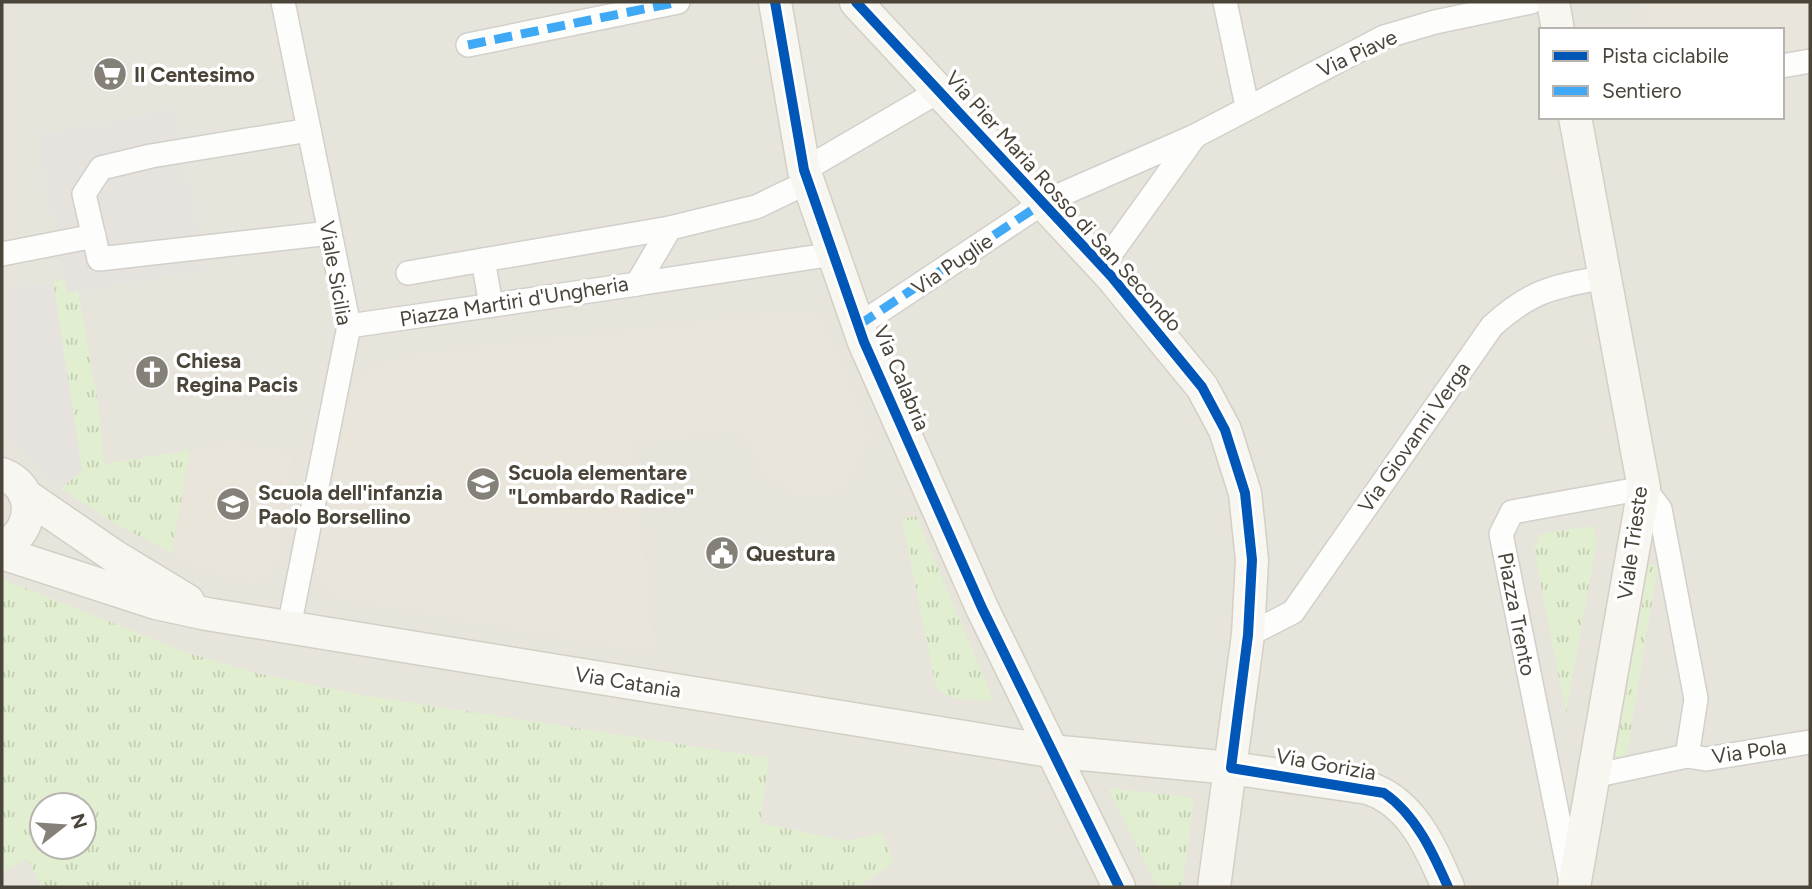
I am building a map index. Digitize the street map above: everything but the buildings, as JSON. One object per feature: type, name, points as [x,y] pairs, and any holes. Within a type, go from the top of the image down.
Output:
[{"type":"street","name":"Viale Sicilia","points":[[283,2],[349,326],[289,627]]},
{"type":"street","points":[[468,45],[678,2]]},
{"type":"street","name":"Via Calabria","points":[[775,2],[806,176],[859,326],[976,597],[1049,751],[1119,887]]},
{"type":"street","name":"Via Pier Maria Rosso di San Secondo","points":[[856,2],[1102,266],[1202,387],[1225,430],[1245,493],[1252,560],[1248,635],[1214,887]]},
{"type":"street","points":[[1225,2],[1247,106]]},
{"type":"street","name":"Via Piave","points":[[1044,202],[1195,136],[1247,106],[1384,37],[1435,22],[1531,2]]},
{"type":"street","points":[[1553,2],[1559,28]]},
{"type":"street","points":[[1784,66],[1810,61]]},
{"type":"street","points":[[408,273],[670,228],[756,208],[939,91]]},
{"type":"street","name":"Viale Trieste","points":[[1573,887],[1644,488],[1575,119]]},
{"type":"street","points":[[309,130],[150,156],[101,168],[84,194],[99,259],[330,233]]},
{"type":"street","name":"Via Piave","points":[[1102,266],[1195,136]]},
{"type":"street","name":"Via Puglie","points":[[859,326],[1044,202]]},
{"type":"street","name":"Piazza Martiri d'Ungheria","points":[[349,326],[637,284],[670,228]]},
{"type":"street","points":[[2,254],[94,236]]},
{"type":"street","points":[[637,284],[834,254]]},
{"type":"street","points":[[483,261],[491,305]]},
{"type":"street","name":"Via Giovanni Verga","points":[[1248,635],[1293,612],[1492,326],[1538,292],[1606,277]]},
{"type":"street","points":[[2,550],[23,532],[29,507],[9,479]]},
{"type":"street","points":[[9,479],[114,556],[207,614]]},
{"type":"street","points":[[1593,776],[1687,756],[1696,699],[1660,509],[1644,488]]},
{"type":"street","name":"Piazza Trento","points":[[1573,887],[1501,534],[1512,512],[1644,488]]},
{"type":"street","name":"Via Catania","points":[[2,550],[156,603],[207,614],[1049,751],[1231,768]]},
{"type":"street","name":"Via Pola","points":[[1687,756],[1706,759],[1810,742]]},
{"type":"street","name":"Via Gorizia","points":[[1231,768],[1384,793],[1400,804],[1414,821],[1448,887]]},
{"type":"shaded area","points":[[2,2],[1810,2],[1810,887],[2,887]]},
{"type":"shaded area","points":[[1643,2],[1810,2],[1810,48],[1784,53],[1784,28],[1648,28]]},
{"type":"shaded area","points":[[174,109],[207,270],[67,293],[37,136]]},
{"type":"shaded area","points":[[53,282],[82,471],[61,488],[2,431],[2,290]]},
{"type":"shaded area","name":"Scuola elementare \"Lombardo Radice\"","points":[[804,311],[817,317],[827,330],[871,436],[841,490],[804,497],[767,477],[742,429],[632,444],[655,653],[334,597],[315,573],[343,409],[352,387],[364,372],[403,357]]},
{"type":"shaded area","name":"Scuola dell'infanzia Paolo Borsellino","points":[[233,443],[293,454],[274,571],[255,583],[202,569],[172,553],[190,450]]},
{"type":"green space","points":[[65,280],[67,293],[78,291],[99,409],[104,464],[190,450],[172,553],[115,524],[61,488],[82,471],[53,282]]},
{"type":"green space","points":[[916,516],[994,701],[953,697],[945,694],[935,683],[902,519]]},
{"type":"green space","points":[[1593,526],[1597,540],[1566,714],[1534,549],[1540,534]]},
{"type":"green space","points":[[1649,565],[1658,566],[1626,758],[1615,756]]},
{"type":"green space","points":[[2,579],[188,653],[252,672],[362,695],[769,758],[760,823],[847,841],[882,833],[894,862],[859,887],[41,887],[29,861],[98,861],[98,791],[28,791],[28,859],[2,872]]},
{"type":"green space","points":[[1108,788],[1194,798],[1182,887],[1156,885]]},
{"type":"marked path","points":[[468,45],[678,2]]},
{"type":"marked path","points":[[859,325],[1044,202]]},
{"type":"cycle path","points":[[775,2],[804,170],[864,342],[982,608],[1119,887]]},
{"type":"cycle path","points":[[856,2],[1111,276],[1202,387],[1225,430],[1245,493],[1252,560],[1248,635],[1231,768],[1384,793],[1414,823],[1430,848],[1448,887]]},
{"type":"place","name":"Il Centesimo","points":[[110,74]]},
{"type":"place","name":"Chiesa Regina Pacis","points":[[152,372]]},
{"type":"place","name":"Scuola elementare \"Lombardo Radice\"","points":[[483,484]]},
{"type":"place","name":"Scuola dell'infanzia Paolo Borsellino","points":[[233,504]]},
{"type":"place","name":"Questura","points":[[722,553]]}]
